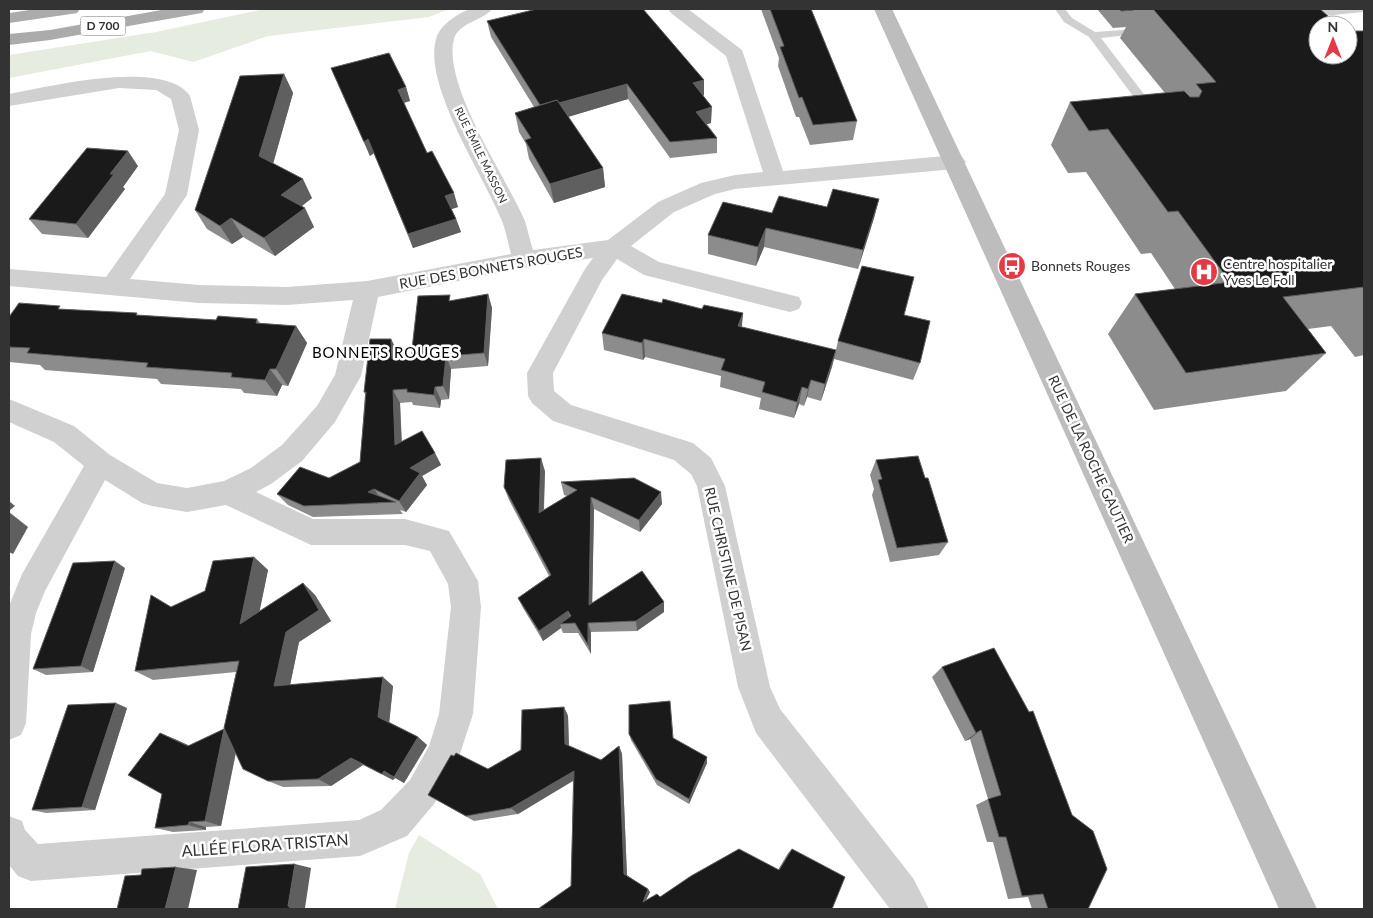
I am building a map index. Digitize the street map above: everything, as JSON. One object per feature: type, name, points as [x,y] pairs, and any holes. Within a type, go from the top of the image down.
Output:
[{"type":"main road","name":"D 700","points":[[9,18],[71,9]]},
{"type":"main road","name":"D 700","points":[[9,40],[50,35],[196,9]]},
{"type":"street","name":"RUE ÉMILE MASSON","points":[[483,9],[454,26],[445,38],[442,52],[460,114],[513,220],[524,260]]},
{"type":"street","points":[[677,9],[735,54],[775,178]]},
{"type":"street","name":"RUE DE LA ROCHE GAUTIER","points":[[883,9],[1298,909]]},
{"type":"street","points":[[9,100],[119,82],[160,84],[180,96],[189,130],[176,195],[112,287]]},
{"type":"street","name":"RUE DES BONNETS ROUGES","points":[[9,278],[199,294],[287,296],[367,290],[524,260],[614,247],[666,207],[687,196],[709,188],[735,182],[955,162]]},
{"type":"street","points":[[614,247],[652,270],[790,303]]},
{"type":"street","name":"RUE CHRISTINE DE PISAN","points":[[614,247],[593,275],[540,374],[541,396],[562,413],[684,451],[701,466],[711,486],[754,687],[768,721],[900,891],[910,909]]},
{"type":"street","points":[[9,410],[64,434],[100,464],[152,494],[187,500],[228,492],[261,476],[292,453],[326,414],[348,376],[367,290]]},
{"type":"street","points":[[9,723],[15,634],[21,614],[33,584],[100,464]]},
{"type":"street","name":"ALLÉE FLORA TRISTAN","points":[[9,834],[11,841],[31,863],[360,838],[394,823],[422,792],[444,754],[456,714],[466,607],[463,581],[439,540],[406,532],[311,532],[228,492]]},
{"type":"lane","points":[[1060,9],[1068,20],[1093,35],[1158,119]]},
{"type":"lane","points":[[1306,28],[1293,16],[1363,9]]},
{"type":"lane","points":[[1093,35],[1160,28]]},
{"type":"shaded area","points":[[264,9],[449,9],[429,17],[268,36],[193,62],[151,51],[9,78],[9,55],[156,32]]},
{"type":"shaded area","points":[[419,835],[480,874],[498,909],[395,909],[409,853]]},
{"type":"building","points":[[537,9],[643,9],[704,80],[693,83],[712,107],[696,112],[717,138],[670,142],[627,84],[559,103],[557,100],[540,105],[487,21]]},
{"type":"building","points":[[770,9],[811,9],[857,121],[813,125],[802,97],[799,98],[780,47],[784,46]]},
{"type":"building","points":[[1119,9],[1134,9],[1134,10],[1121,11]]},
{"type":"building","points":[[1153,9],[1320,9],[1327,15],[1308,15],[1308,65],[1358,65],[1358,31],[1364,31],[1364,287],[1283,297],[1326,353],[1186,373],[1135,294],[1230,282],[1178,211],[1168,212],[1108,129],[1089,131],[1070,102],[1184,91],[1190,97],[1199,97],[1202,91],[1196,84],[1216,82]]},
{"type":"building","points":[[389,53],[406,87],[398,90],[427,153],[432,151],[454,193],[445,196],[456,219],[408,234],[368,139],[364,142],[331,68]]},
{"type":"building","points":[[284,74],[259,156],[303,179],[281,195],[305,208],[264,238],[231,218],[220,226],[195,210],[240,76]]},
{"type":"building","points":[[557,100],[603,168],[550,184],[525,140],[531,138],[515,113]]},
{"type":"building","points":[[87,148],[128,151],[110,174],[114,174],[76,224],[29,219]]},
{"type":"building","points":[[833,189],[879,199],[863,250],[766,228],[758,247],[708,235],[723,202],[772,213],[779,196],[827,207]]},
{"type":"building","points":[[862,266],[914,277],[904,315],[930,321],[920,363],[838,341]]},
{"type":"building","points":[[488,294],[484,353],[446,356],[443,386],[435,387],[434,395],[407,392],[407,389],[393,390],[395,445],[422,431],[435,453],[410,468],[420,473],[399,501],[374,489],[368,492],[396,502],[304,506],[277,494],[300,467],[329,478],[360,462],[366,392],[364,392],[370,339],[391,339],[392,359],[411,358],[418,296],[450,295],[449,301]]},
{"type":"building","points":[[622,294],[662,303],[663,299],[702,309],[704,305],[743,313],[738,326],[836,350],[825,384],[811,380],[808,389],[802,387],[797,402],[762,392],[765,382],[721,370],[725,359],[644,339],[642,343],[602,333]]},
{"type":"building","points":[[19,303],[60,306],[58,309],[137,313],[136,315],[216,320],[218,316],[257,319],[256,323],[296,326],[276,369],[270,369],[265,380],[231,377],[232,373],[146,367],[148,363],[27,353],[30,348],[9,347],[9,317]]},
{"type":"building","points":[[918,456],[925,478],[928,478],[948,542],[897,548],[878,480],[882,479],[876,460]]},
{"type":"building","points":[[541,458],[539,513],[577,490],[561,482],[634,478],[661,492],[639,520],[591,497],[589,605],[642,571],[664,602],[636,621],[588,623],[588,645],[575,623],[560,624],[571,616],[568,611],[539,631],[518,598],[551,575],[504,487],[506,460]]},
{"type":"building","points":[[254,557],[240,624],[303,583],[319,610],[286,632],[274,686],[383,677],[378,717],[418,737],[394,777],[384,771],[382,774],[351,758],[318,779],[268,781],[243,769],[224,728],[239,661],[135,671],[151,595],[171,607],[205,591],[213,561]]},
{"type":"building","points":[[115,561],[81,666],[33,669],[73,563]]},
{"type":"building","points":[[994,648],[1029,712],[1033,711],[1072,815],[1093,831],[1107,869],[1088,909],[1048,909],[1043,894],[1022,896],[1006,837],[999,837],[988,799],[1001,795],[981,730],[976,733],[942,667]]},
{"type":"building","points":[[670,701],[673,738],[707,757],[689,799],[656,779],[629,734],[629,705]]},
{"type":"building","points":[[116,703],[82,807],[32,810],[68,705]]},
{"type":"building","points":[[564,707],[565,744],[601,760],[619,746],[624,874],[648,889],[643,902],[657,894],[660,897],[691,876],[739,849],[779,870],[792,849],[845,877],[832,909],[538,909],[571,886],[574,771],[511,808],[466,816],[428,795],[451,755],[454,756],[456,753],[488,769],[521,750],[522,710]]},
{"type":"building","points":[[224,729],[205,821],[189,822],[188,825],[155,828],[162,794],[128,775],[160,733],[188,746]]},
{"type":"building","points":[[295,864],[288,906],[292,909],[238,909],[246,867]]},
{"type":"building","points":[[176,867],[165,909],[117,909],[125,876],[141,875],[142,869]]},
{"type":"place","name":"Bonnets Rouges","points":[[1012,266]]},
{"type":"place","name":"Centre hospitalier Yves Le Foll","points":[[1204,272]]},
{"type":"district","name":"BONNETS ROUGES","points":[[386,353]]}]
